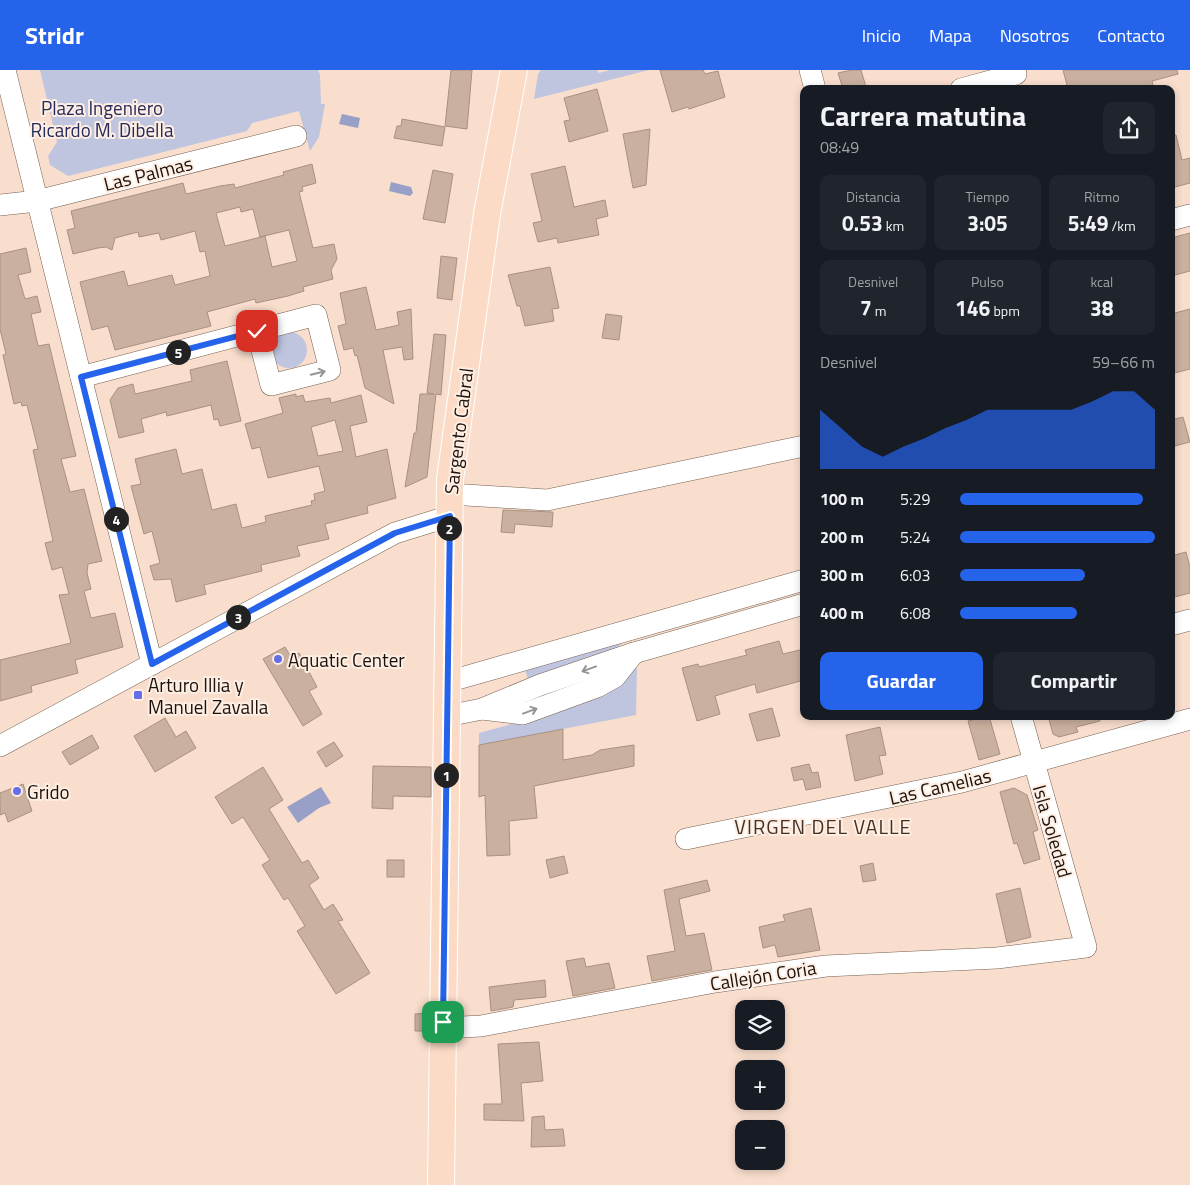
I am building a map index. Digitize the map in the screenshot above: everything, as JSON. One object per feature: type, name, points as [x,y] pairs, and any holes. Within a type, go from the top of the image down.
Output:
[{"type":"main road","name":"Sargento Cabral","points":[[441,1185],[450,479],[487,214],[514,70]]},
{"type":"street","points":[[5,70],[152,664]]},
{"type":"street","points":[[810,70],[813,85]]},
{"type":"street","points":[[967,85],[980,77],[1016,74]]},
{"type":"street","name":"Las Palmas","points":[[0,205],[37,201],[296,136]]},
{"type":"street","points":[[1175,219],[1190,215]]},
{"type":"street","points":[[81,377],[257,331]]},
{"type":"street","points":[[0,746],[450,505],[547,500],[800,447]]},
{"type":"street","points":[[447,682],[800,581]]},
{"type":"street","points":[[447,716],[482,709],[540,685],[634,653],[800,605]]},
{"type":"street","points":[[1175,624],[1190,620]]},
{"type":"street","name":"Las Camelias","points":[[686,839],[962,782],[1190,718]]},
{"type":"street","name":"Isla Soledad","points":[[1022,720],[1086,947]]},
{"type":"street","name":"Callejón Coria","points":[[443,1028],[481,1026],[714,982],[826,966],[997,958],[1086,947]]},
{"type":"green space","name":"Plaza Ingeniero Ricardo M. Dibella","points":[[40,70],[318,70],[320,75],[321,104],[325,104],[319,137],[310,151],[299,111],[252,123],[247,131],[68,176],[50,165],[48,156],[57,142]]},
{"type":"green space","points":[[541,70],[597,70],[599,73],[610,70],[649,70],[534,99],[538,74]]},
{"type":"green space","points":[[289,332],[296,333],[302,337],[306,343],[306,357],[302,363],[296,367],[289,368],[282,367],[276,363],[272,357],[271,350],[272,343],[276,337],[282,333]]},
{"type":"green space","points":[[625,641],[605,657],[523,686],[521,681],[528,679],[525,670]]},
{"type":"green space","points":[[637,668],[636,715],[479,745],[479,733],[519,722],[608,691]]},
{"type":"shaded area","points":[[342,114],[360,118],[358,128],[339,124]]},
{"type":"shaded area","points":[[391,182],[411,187],[413,193],[410,196],[389,191]]},
{"type":"shaded area","points":[[321,787],[331,803],[319,808],[298,823],[287,807]]},
{"type":"building","points":[[451,70],[472,70],[467,129],[445,126]]},
{"type":"building","points":[[660,70],[703,70],[705,74],[718,71],[725,97],[689,109],[688,107],[672,112]]},
{"type":"building","points":[[861,70],[865,85],[842,85],[838,73]]},
{"type":"building","points":[[1063,70],[1177,70],[1178,74],[1152,81],[1153,85],[1067,85]]},
{"type":"building","points":[[597,89],[608,131],[569,142],[564,121],[570,120],[564,98]]},
{"type":"building","points":[[402,119],[445,127],[442,146],[394,138],[397,126],[401,126]]},
{"type":"building","points":[[650,129],[646,185],[633,188],[623,134]]},
{"type":"building","points":[[1175,135],[1182,160],[1190,158],[1190,183],[1175,187]]},
{"type":"building","points":[[312,164],[316,183],[302,187],[303,191],[299,192],[313,248],[334,244],[337,259],[331,270],[333,279],[303,287],[304,291],[288,296],[256,303],[255,299],[207,312],[211,326],[115,350],[108,326],[92,330],[80,282],[124,271],[128,286],[172,275],[175,285],[210,276],[205,251],[200,252],[195,231],[161,240],[159,233],[139,237],[138,232],[115,238],[112,250],[106,247],[73,254],[67,230],[75,228],[71,211],[183,183],[186,194],[234,184],[235,188],[284,175],[283,172]],"holes":[[[240,207],[241,212],[253,209],[260,237],[289,230],[297,261],[272,267],[265,236],[225,246],[216,213]]]},
{"type":"building","points":[[565,166],[574,207],[605,200],[608,216],[596,219],[599,235],[558,243],[557,238],[538,242],[533,223],[542,221],[531,174]]},
{"type":"building","points":[[433,170],[453,174],[445,223],[423,219]]},
{"type":"building","points":[[1190,233],[1190,271],[1175,275],[1175,237]]},
{"type":"building","points":[[26,248],[31,272],[18,275],[25,299],[37,296],[41,312],[31,314],[38,346],[49,344],[76,456],[61,459],[70,492],[84,489],[102,561],[88,564],[87,573],[91,589],[84,591],[91,618],[115,613],[123,647],[75,660],[78,673],[31,686],[32,692],[0,701],[0,660],[71,643],[59,595],[69,594],[62,567],[52,570],[45,543],[53,541],[33,450],[38,449],[27,405],[22,406],[21,402],[14,404],[3,355],[6,354],[0,329],[0,254]]},
{"type":"building","points":[[441,256],[457,258],[452,300],[437,298]]},
{"type":"building","points":[[550,267],[559,308],[552,309],[554,321],[525,326],[520,306],[517,306],[508,275]]},
{"type":"building","points":[[366,287],[376,330],[399,325],[397,312],[411,309],[413,359],[404,360],[402,347],[383,350],[394,404],[365,388],[357,355],[355,356],[353,348],[344,350],[338,326],[346,324],[340,293]]},
{"type":"building","points":[[1190,309],[1190,369],[1175,373],[1175,313]]},
{"type":"building","points":[[606,314],[622,316],[619,340],[602,338]]},
{"type":"building","points":[[434,334],[446,335],[441,395],[436,394],[427,477],[405,487],[414,433],[416,433],[420,394],[434,394],[427,393]]},
{"type":"building","points":[[227,361],[241,421],[220,426],[218,419],[214,420],[211,405],[167,416],[166,412],[141,419],[144,432],[119,438],[110,400],[118,388],[133,384],[135,394],[192,381],[190,370]]},
{"type":"building","points":[[296,394],[296,397],[303,395],[305,402],[330,398],[331,403],[361,395],[367,422],[350,426],[356,457],[387,449],[396,498],[367,506],[368,513],[325,524],[329,539],[297,546],[300,556],[261,565],[262,571],[204,585],[206,594],[176,602],[171,579],[154,580],[150,566],[160,563],[152,531],[144,534],[131,486],[141,484],[135,459],[176,449],[182,474],[202,469],[212,510],[236,504],[242,528],[266,522],[265,516],[312,505],[311,501],[315,500],[314,494],[325,491],[319,466],[268,478],[260,447],[252,449],[245,424],[283,413],[279,398]],"holes":[[[335,420],[343,451],[318,456],[311,427]]]},
{"type":"building","points":[[1183,417],[1190,442],[1175,446],[1175,419]]},
{"type":"building","points":[[503,510],[553,512],[552,527],[515,524],[514,533],[501,532]]},
{"type":"building","points":[[1186,552],[1190,567],[1190,593],[1175,597],[1175,555]]},
{"type":"building","points":[[779,641],[783,654],[800,650],[800,681],[757,693],[755,684],[715,696],[720,714],[697,721],[682,668],[698,664],[699,667],[747,655],[745,650]]},
{"type":"building","points":[[285,647],[291,657],[299,653],[317,687],[309,691],[322,714],[303,726],[263,659]]},
{"type":"building","points":[[772,708],[780,736],[757,741],[749,714]]},
{"type":"building","points":[[165,718],[176,737],[186,731],[196,748],[155,772],[134,736]]},
{"type":"building","points":[[990,720],[1000,754],[979,760],[968,721]]},
{"type":"building","points":[[1049,720],[1100,720],[1076,727],[1078,732],[1059,737],[1053,734]]},
{"type":"building","points":[[880,727],[886,755],[879,756],[883,774],[855,781],[846,735]]},
{"type":"building","points":[[563,729],[563,760],[592,755],[600,750],[634,745],[634,766],[534,786],[537,818],[509,821],[510,855],[487,856],[485,795],[479,797],[479,745]]},
{"type":"building","points":[[92,735],[99,748],[70,765],[62,752]]},
{"type":"building","points":[[334,742],[343,756],[326,767],[317,752]]},
{"type":"building","points":[[809,764],[812,773],[818,772],[821,787],[806,790],[803,779],[794,781],[791,768]]},
{"type":"building","points":[[373,766],[431,767],[431,797],[393,796],[393,809],[372,808]]},
{"type":"building","points":[[263,767],[283,800],[269,809],[302,863],[308,860],[319,878],[309,885],[324,910],[333,904],[343,920],[338,921],[370,973],[336,994],[297,931],[305,926],[288,898],[284,900],[262,865],[270,860],[243,817],[232,824],[215,797]]},
{"type":"building","points":[[23,784],[32,811],[8,822],[5,813],[0,815],[0,793]]},
{"type":"building","points":[[1014,788],[1027,795],[1038,830],[1033,832],[1040,859],[1024,864],[1017,843],[1014,844],[1000,792]]},
{"type":"building","points":[[564,856],[568,873],[550,878],[546,860]]},
{"type":"building","points":[[387,860],[404,860],[404,877],[387,877]]},
{"type":"building","points":[[873,863],[876,880],[863,882],[860,866]]},
{"type":"building","points":[[707,880],[710,891],[679,899],[686,936],[704,933],[712,970],[652,981],[647,956],[675,951],[664,890]]},
{"type":"building","points":[[1020,888],[1031,937],[1007,943],[996,894]]},
{"type":"building","points":[[811,908],[820,950],[778,957],[775,945],[763,948],[759,927],[785,921],[783,915]]},
{"type":"building","points":[[584,958],[586,967],[609,963],[615,988],[573,996],[566,961]]},
{"type":"building","points":[[545,980],[546,997],[514,1000],[513,1007],[491,1011],[489,987]]},
{"type":"building","points":[[428,1013],[428,1031],[415,1031],[415,1014]]},
{"type":"building","points":[[539,1042],[543,1081],[521,1083],[524,1121],[484,1120],[484,1104],[502,1104],[498,1044]]},
{"type":"building","points":[[544,1116],[545,1130],[563,1129],[565,1146],[531,1147],[532,1117]]},
{"type":"place","name":"Aquatic Center","points":[[278,659]]},
{"type":"place","name":"Arturo Illia y Manuel Zavalla","points":[[138,695]]},
{"type":"place","name":"Grido","points":[[17,791]]},
{"type":"district","name":"VIRGEN DEL VALLE","points":[[823,826]]},
{"type":"route","points":[[257,331],[81,377],[152,664],[402,529],[450,516],[443,1022]]}]
